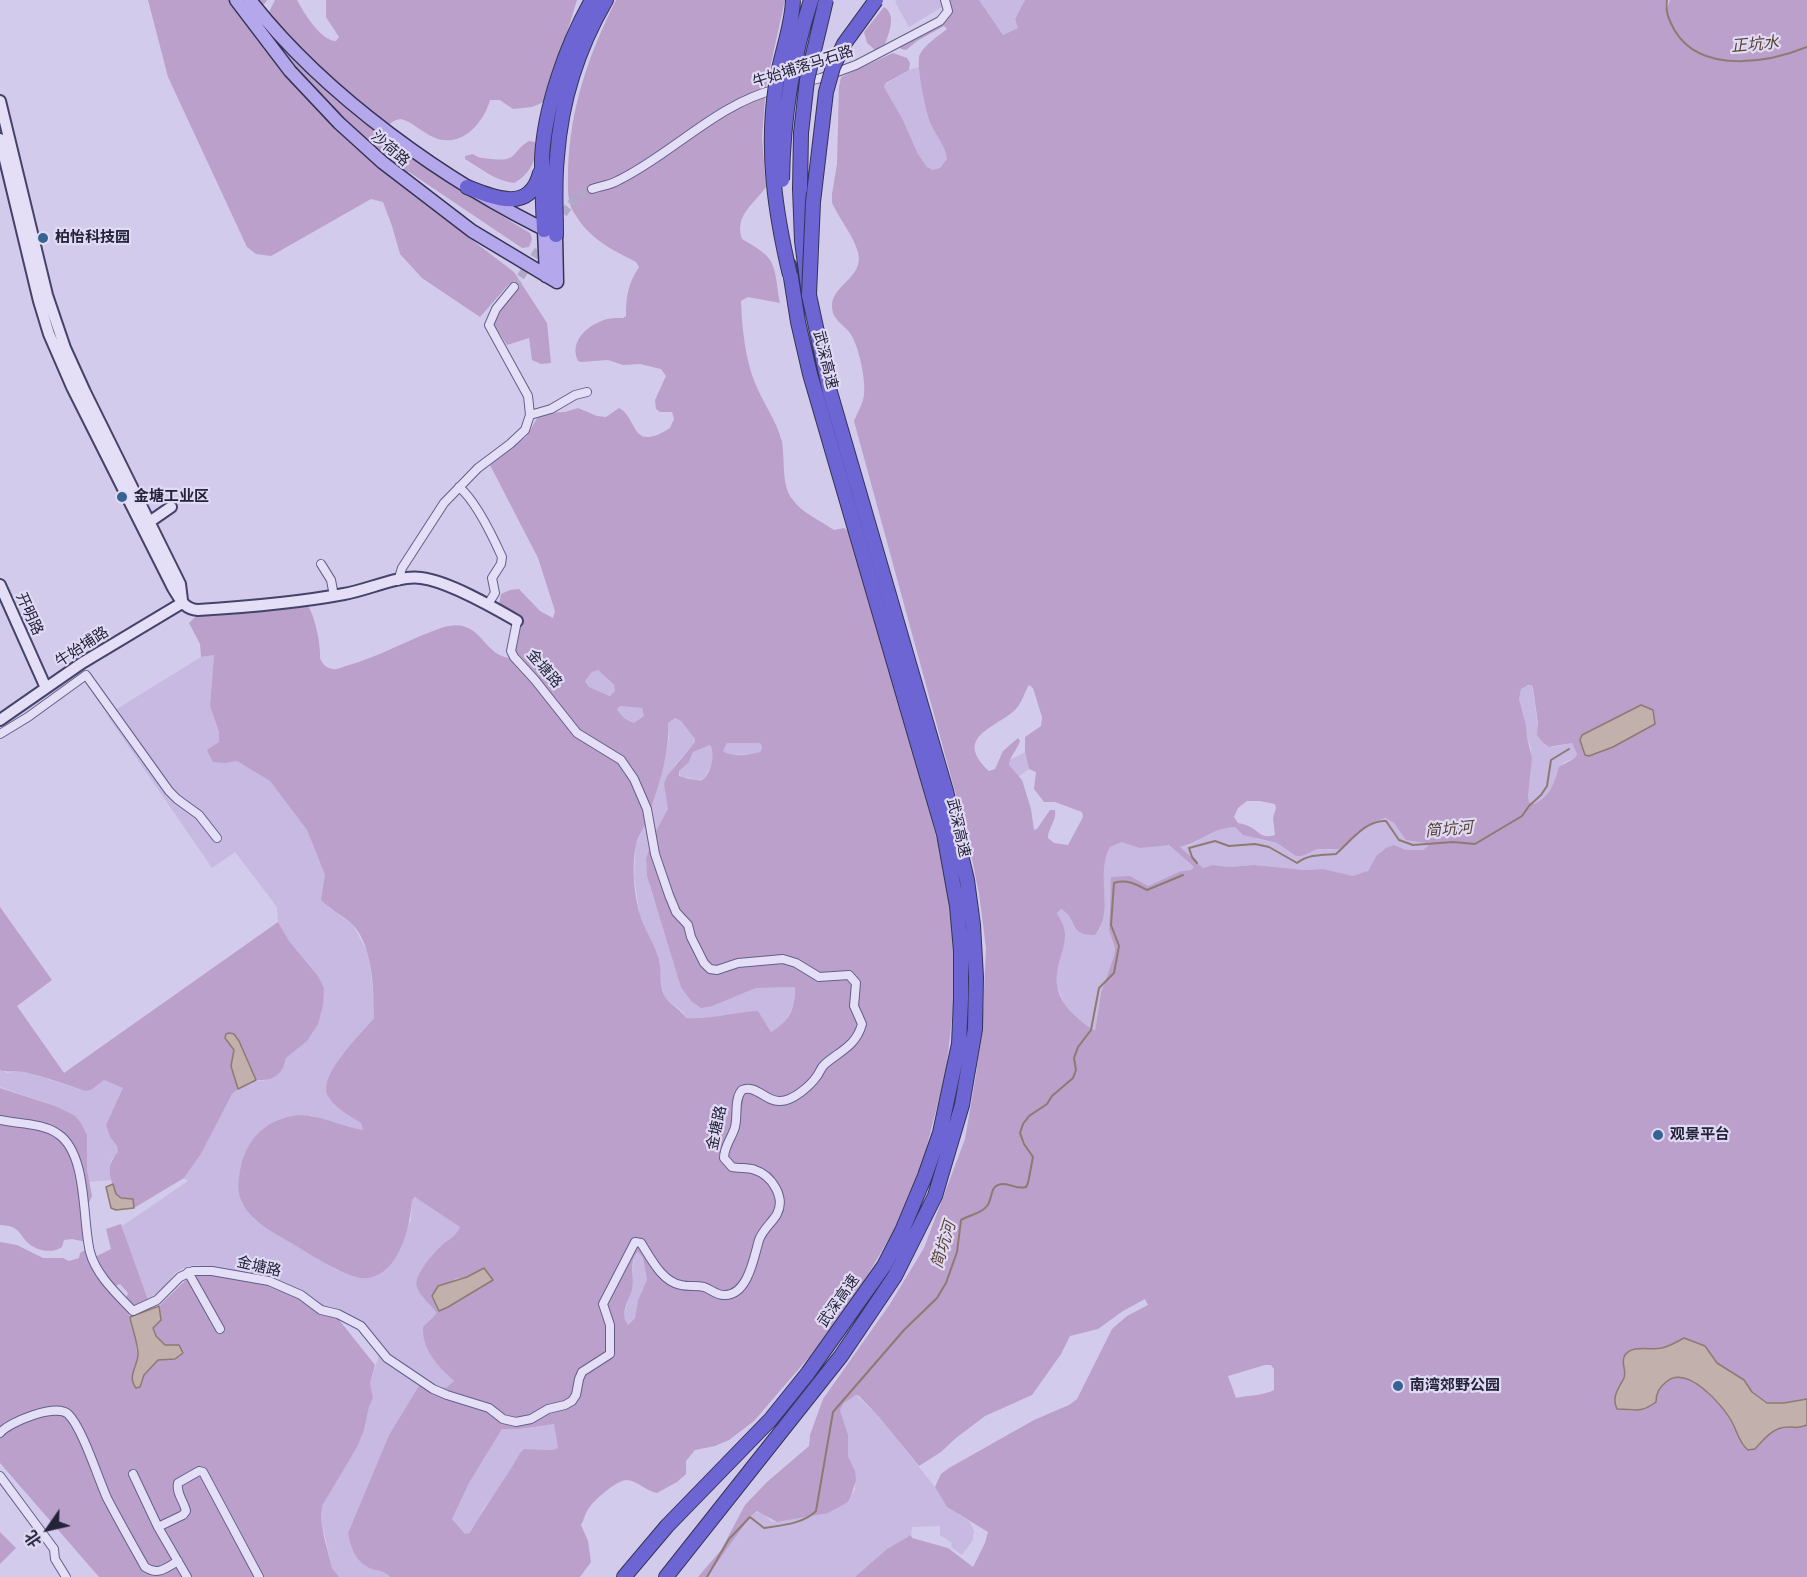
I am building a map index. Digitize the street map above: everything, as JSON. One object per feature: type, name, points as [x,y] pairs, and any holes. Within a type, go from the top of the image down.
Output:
[{"type":"highway","points":[[550,232],[543,155],[552,104],[561,68],[579,24],[592,0]]},
{"type":"highway","points":[[550,232],[556,156],[565,101],[584,44],[606,0]]},
{"type":"highway","points":[[790,275],[778,225],[771,137],[776,84],[793,0]]},
{"type":"highway","name":"武深高速","points":[[624,1577],[667,1526],[771,1419],[843,1326],[884,1266],[926,1176],[940,1133],[958,1044],[961,951],[957,906],[944,834],[815,393],[798,322],[790,275],[782,209],[783,137],[788,94],[811,0]]},
{"type":"highway","name":"武深高速","points":[[666,1577],[841,1356],[895,1276],[934,1196],[962,1105],[975,1029],[974,925],[967,880],[946,792],[830,392],[809,295],[802,241],[801,133],[807,80],[826,0]]},
{"type":"highway","points":[[809,295],[813,202],[825,92],[844,44],[876,0]]},
{"type":"highway","points":[[467,187],[497,193],[514,191],[534,174],[543,155]]},
{"type":"main road","name":"沙荷路","points":[[236,0],[290,71],[364,147],[445,212],[497,248],[558,282],[550,232],[467,187],[395,137],[340,92],[285,39],[250,0]]},
{"type":"main road","points":[[0,102],[39,266],[56,322],[77,376],[182,603]]},
{"type":"main road","points":[[0,139],[49,334],[72,387],[146,524]]},
{"type":"main road","points":[[546,276],[550,232]]},
{"type":"main road","points":[[146,524],[171,507]]},
{"type":"main road","name":"金塘路","points":[[182,603],[191,609],[204,610],[334,596],[419,578],[435,581],[488,604],[517,621]]},
{"type":"main road","name":"开明路","points":[[1,589],[46,688]]},
{"type":"main road","name":"牛始埔路","points":[[0,720],[88,659],[182,603]]},
{"type":"street","name":"牛始埔落马石路","points":[[592,189],[612,183],[637,170],[687,135],[751,98],[765,92],[821,78],[856,65],[940,21],[948,11],[945,0]]},
{"type":"street","points":[[399,581],[399,573],[444,503],[478,468],[521,435],[528,425],[530,415],[528,396],[489,325],[496,309],[514,287]]},
{"type":"street","points":[[530,415],[551,409],[575,395],[587,392]]},
{"type":"street","points":[[459,487],[478,512],[502,557],[501,564],[492,578],[495,593],[488,604]]},
{"type":"street","points":[[321,564],[331,580],[334,596]]},
{"type":"street","name":"金塘路","points":[[189,1272],[212,1271],[234,1277],[264,1280],[301,1295],[321,1310],[338,1314],[362,1326],[380,1352],[433,1389],[489,1408],[503,1419],[516,1422],[531,1419],[552,1407],[568,1403],[576,1395],[582,1372],[610,1354],[610,1325],[603,1305],[635,1242],[640,1243],[663,1274],[675,1284],[702,1287],[726,1295],[735,1292],[744,1283],[762,1233],[776,1216],[780,1202],[774,1185],[765,1175],[754,1170],[732,1167],[724,1158],[727,1143],[736,1124],[738,1096],[742,1090],[749,1088],[776,1101],[792,1097],[808,1085],[825,1064],[843,1052],[859,1032],[862,1021],[854,1006],[856,982],[849,975],[819,976],[796,963],[783,959],[738,963],[717,970],[710,969],[704,963],[688,926],[676,912],[665,884],[647,809],[634,779],[621,760],[578,733],[512,655],[517,621]]},
{"type":"street","points":[[0,734],[28,717],[86,675],[169,791],[177,800],[199,815],[218,838]]},
{"type":"street","points":[[0,1120],[54,1131],[69,1144],[84,1192],[90,1253],[103,1277],[130,1312],[157,1300],[180,1277],[189,1272],[220,1329]]},
{"type":"street","points":[[0,1433],[13,1423],[47,1412],[61,1410],[68,1414],[107,1497],[145,1567],[152,1572],[158,1572],[178,1561]]},
{"type":"street","points":[[158,1527],[183,1515],[186,1511],[178,1494],[178,1483],[196,1472],[203,1472],[259,1577]]},
{"type":"street","points":[[133,1474],[158,1527],[187,1577]]},
{"type":"street","points":[[0,1476],[54,1549],[55,1559],[66,1577]]},
{"type":"shaded area","points":[[148,0],[267,0],[263,6],[269,12],[275,0],[297,0],[308,19],[319,31],[330,40],[336,41],[339,37],[326,17],[326,0],[577,0],[546,101],[532,107],[513,109],[500,100],[490,100],[484,115],[474,128],[460,138],[452,140],[433,137],[401,119],[392,122],[387,129],[388,137],[393,145],[451,185],[530,233],[532,239],[529,247],[522,248],[409,172],[405,171],[401,174],[401,182],[413,195],[514,272],[547,323],[551,363],[541,364],[532,360],[529,338],[507,345],[494,325],[500,310],[517,289],[510,283],[480,317],[422,278],[400,254],[383,202],[371,199],[271,256],[256,254],[247,247],[168,77]]},
{"type":"shaded area","points":[[616,0],[785,0],[766,86],[762,137],[766,187],[746,211],[740,231],[742,239],[763,252],[772,264],[780,303],[748,297],[741,301],[745,343],[755,383],[780,434],[785,480],[789,494],[801,509],[834,530],[844,528],[848,531],[873,607],[940,851],[954,925],[953,1009],[946,1072],[919,1176],[896,1227],[867,1276],[810,1356],[754,1421],[729,1440],[715,1446],[695,1450],[686,1461],[686,1474],[657,1493],[627,1480],[612,1486],[601,1495],[588,1510],[581,1525],[588,1541],[591,1562],[580,1577],[390,1577],[384,1572],[366,1566],[358,1559],[348,1533],[389,1435],[420,1384],[446,1388],[454,1381],[437,1363],[425,1343],[423,1327],[437,1313],[421,1294],[417,1282],[429,1260],[460,1227],[415,1197],[412,1200],[406,1235],[395,1258],[379,1274],[361,1278],[332,1267],[266,1228],[246,1210],[242,1202],[238,1187],[242,1161],[255,1136],[269,1125],[297,1115],[316,1117],[363,1130],[361,1123],[331,1100],[326,1088],[329,1077],[342,1055],[374,1018],[373,981],[368,955],[358,932],[351,923],[321,900],[325,875],[307,830],[270,781],[237,761],[213,762],[207,750],[219,742],[219,732],[210,706],[214,655],[201,657],[200,644],[189,623],[197,615],[307,605],[313,615],[317,630],[320,658],[326,667],[335,669],[370,658],[441,628],[455,625],[474,631],[494,651],[512,658],[520,624],[499,606],[501,594],[510,590],[519,589],[540,611],[553,618],[555,611],[538,558],[490,465],[527,436],[542,413],[565,412],[578,408],[597,416],[606,417],[619,408],[641,435],[648,437],[670,428],[674,419],[672,412],[660,412],[656,409],[655,400],[666,376],[661,369],[640,364],[623,365],[608,360],[581,362],[578,361],[576,355],[577,343],[583,333],[593,325],[626,316],[628,290],[639,267],[636,262],[604,244],[584,227],[573,212],[568,189],[569,148],[582,83],[597,41]],"holes":[[[598,670],[614,685],[615,691],[610,696],[589,687],[585,681],[592,672]],[[620,706],[642,708],[644,716],[634,723],[624,718],[618,711]],[[675,718],[681,721],[695,742],[667,776],[664,784],[668,809],[656,831],[646,858],[647,876],[681,987],[691,1001],[701,1008],[712,1006],[756,988],[795,987],[793,1008],[783,1023],[771,1032],[758,1011],[686,1018],[671,1004],[662,990],[659,960],[641,918],[637,901],[634,854],[662,772],[668,723]],[[727,743],[758,743],[761,744],[762,749],[760,752],[746,755],[723,751]],[[710,745],[713,753],[712,764],[708,774],[702,780],[679,776],[679,771],[689,762],[693,752]],[[638,1252],[643,1258],[647,1280],[638,1300],[635,1318],[628,1325],[624,1316],[633,1284],[633,1260]],[[483,1268],[448,1307],[455,1279],[467,1277]],[[554,1424],[558,1448],[552,1450],[524,1449],[470,1533],[465,1534],[452,1519],[469,1483],[502,1429]]]},
{"type":"shaded area","points":[[897,0],[942,0],[943,3],[942,7],[909,27],[895,2]]},
{"type":"shaded area","points":[[948,0],[979,0],[1003,35],[1018,28],[1015,19],[1025,0],[1666,0],[1665,7],[1667,8],[1670,0],[1807,0],[1807,1399],[1768,1403],[1752,1392],[1744,1380],[1717,1363],[1705,1346],[1700,1345],[1631,1350],[1623,1360],[1625,1375],[1616,1394],[1615,1403],[1617,1409],[1634,1411],[1652,1399],[1666,1381],[1677,1378],[1686,1379],[1695,1383],[1720,1405],[1733,1423],[1743,1446],[1755,1449],[1769,1434],[1778,1429],[1807,1425],[1807,1577],[855,1577],[887,1549],[911,1535],[912,1538],[948,1548],[973,1567],[988,1532],[947,1507],[935,1487],[941,1474],[1034,1420],[1069,1405],[1077,1399],[1112,1329],[1127,1316],[1148,1305],[1145,1299],[1098,1329],[1070,1336],[1061,1354],[1032,1395],[985,1416],[941,1452],[919,1466],[879,1417],[856,1395],[844,1403],[840,1410],[848,1435],[848,1456],[855,1471],[856,1480],[848,1502],[828,1513],[777,1522],[757,1511],[707,1577],[698,1577],[721,1550],[745,1505],[767,1482],[809,1446],[810,1435],[823,1399],[890,1304],[924,1248],[965,1139],[976,1075],[983,1013],[986,948],[979,894],[968,839],[854,421],[864,395],[859,354],[850,333],[836,319],[832,308],[836,293],[852,275],[859,261],[853,240],[832,203],[837,164],[841,77],[893,53],[907,58],[910,63],[909,70],[886,83],[884,87],[902,118],[918,154],[927,167],[933,170],[940,168],[947,159],[928,116],[919,59],[925,47],[947,29],[944,26],[906,50],[901,49],[900,46],[931,22],[949,17],[951,12]],"holes":[[[1029,685],[1033,688],[1042,717],[1041,726],[1025,737],[1025,752],[1029,769],[1036,772],[1034,789],[1044,802],[1055,802],[1082,812],[1083,817],[1068,845],[1054,843],[1048,838],[1055,810],[1050,810],[1034,830],[1031,809],[1022,780],[1009,765],[1020,741],[1018,738],[1003,751],[995,769],[989,771],[975,750],[976,742],[981,735],[1015,710]],[[1532,685],[1538,723],[1537,735],[1549,747],[1572,743],[1577,754],[1575,758],[1559,767],[1548,793],[1534,804],[1529,802],[1528,797],[1532,758],[1519,699],[1521,689]],[[1641,705],[1632,737],[1589,756],[1582,735]],[[1247,801],[1275,804],[1273,818],[1275,835],[1263,835],[1238,823],[1234,817],[1238,808]],[[1386,818],[1394,823],[1406,840],[1426,843],[1428,846],[1423,850],[1406,850],[1394,845],[1386,848],[1377,855],[1368,871],[1353,876],[1323,869],[1304,870],[1254,865],[1229,867],[1213,865],[1203,868],[1180,847],[1214,832],[1235,827],[1243,835],[1277,843],[1296,856],[1302,856],[1317,849],[1339,849],[1347,845],[1357,832],[1375,821]],[[1122,842],[1140,848],[1169,845],[1194,867],[1148,886],[1130,876],[1111,877],[1109,930],[1115,948],[1101,993],[1095,1031],[1071,1012],[1065,1005],[1058,988],[1058,967],[1065,935],[1057,913],[1061,909],[1070,917],[1077,930],[1086,935],[1095,935],[1104,915],[1106,858],[1110,847]],[[1271,1365],[1274,1369],[1274,1390],[1236,1398],[1228,1376]]]},
{"type":"shaded area","points":[[979,0],[1025,0],[1015,19],[1018,28],[1003,35]]},
{"type":"shaded area","points":[[884,7],[890,15],[890,30],[885,44],[875,50],[867,43],[864,32]]},
{"type":"shaded area","points":[[919,67],[930,122],[946,148],[947,159],[940,168],[933,170],[927,167],[918,154],[902,118],[884,87],[909,70]]},
{"type":"shaded area","points":[[529,141],[535,142],[534,161],[524,176],[514,183],[495,177],[465,159],[465,156],[473,154],[482,158],[500,160],[510,158]]},
{"type":"shaded area","points":[[214,655],[210,706],[219,732],[219,742],[208,750],[226,763],[237,761],[270,781],[307,830],[325,875],[328,907],[353,925],[369,955],[374,1000],[374,1018],[340,1058],[342,1110],[361,1123],[364,1131],[310,1115],[242,1203],[255,1220],[338,1271],[411,1222],[412,1200],[416,1197],[460,1227],[458,1233],[440,1247],[422,1293],[438,1313],[429,1320],[447,1375],[454,1381],[446,1389],[420,1384],[389,1435],[348,1533],[365,1566],[386,1573],[390,1577],[339,1577],[332,1568],[321,1518],[322,1506],[364,1430],[373,1398],[370,1383],[381,1349],[362,1325],[301,1292],[241,1273],[197,1265],[185,1267],[175,1273],[164,1287],[148,1300],[122,1226],[188,1181],[184,1178],[201,1154],[232,1094],[245,1083],[256,1080],[264,1081],[285,1065],[286,1058],[307,1041],[318,976],[289,941],[278,922],[277,907],[235,852],[212,868],[107,715],[201,657]]},
{"type":"shaded area","points":[[598,670],[614,686],[615,691],[611,696],[589,687],[585,680],[592,672]]},
{"type":"shaded area","points":[[1532,685],[1540,740],[1546,746],[1554,747],[1572,743],[1577,754],[1575,758],[1564,762],[1552,788],[1543,799],[1534,804],[1529,802],[1528,797],[1531,748],[1519,699],[1521,689]]},
{"type":"shaded area","points":[[1641,705],[1653,710],[1655,724],[1613,747],[1589,756],[1585,755],[1580,740],[1582,735]]},
{"type":"shaded area","points":[[620,706],[642,708],[644,716],[634,723],[619,714],[617,708]]},
{"type":"shaded area","points":[[675,718],[681,721],[695,742],[675,765],[664,784],[669,809],[656,831],[646,858],[647,876],[653,897],[676,966],[734,997],[756,988],[795,987],[796,1003],[783,1025],[771,1032],[758,1011],[706,1019],[686,1018],[683,1012],[665,998],[659,977],[660,962],[640,916],[634,877],[636,844],[646,823],[665,759],[669,738],[668,723]]},
{"type":"shaded area","points":[[727,743],[758,743],[761,744],[762,749],[752,754],[732,755],[723,751]]},
{"type":"shaded area","points":[[710,745],[714,754],[711,766],[704,778],[696,781],[688,777],[681,778],[679,771],[691,758],[693,752]]},
{"type":"shaded area","points":[[1025,752],[1029,769],[1018,777],[1009,766],[1010,760]]},
{"type":"shaded area","points":[[1387,818],[1394,823],[1403,836],[1426,843],[1428,847],[1423,850],[1406,850],[1394,845],[1381,851],[1364,874],[1353,876],[1323,869],[1304,870],[1254,865],[1229,867],[1213,865],[1203,868],[1179,847],[1188,846],[1225,827],[1235,827],[1257,839],[1277,843],[1296,856],[1302,856],[1312,850],[1323,848],[1330,850],[1352,840],[1357,832],[1366,826]]},
{"type":"shaded area","points":[[1122,842],[1169,845],[1194,867],[1148,886],[1137,880],[1110,890],[1109,930],[1115,948],[1101,993],[1095,1032],[1073,1016],[1064,1003],[1057,986],[1057,971],[1064,941],[1062,924],[1057,912],[1061,909],[1067,912],[1073,924],[1095,935],[1100,929],[1104,913],[1102,875],[1104,858],[1110,847]]},
{"type":"shaded area","points":[[0,907],[52,980],[17,1006],[64,1073],[278,922],[289,941],[318,976],[324,988],[323,1005],[318,1024],[307,1041],[286,1058],[280,1073],[272,1078],[256,1080],[239,1041],[231,1045],[235,1054],[231,1066],[238,1089],[232,1094],[201,1154],[184,1178],[134,1208],[133,1199],[121,1198],[116,1194],[110,1172],[111,1162],[118,1152],[106,1125],[123,1088],[104,1080],[91,1090],[85,1091],[24,1072],[0,1070]]},
{"type":"shaded area","points":[[229,1033],[234,1034],[239,1041],[256,1080],[238,1089],[231,1066],[234,1050],[225,1038]]},
{"type":"shaded area","points":[[0,1070],[7,1073],[19,1071],[85,1091],[91,1090],[104,1080],[124,1088],[106,1125],[110,1137],[117,1146],[118,1153],[111,1160],[111,1180],[89,1182],[87,1135],[74,1115],[0,1087]]},
{"type":"shaded area","points":[[0,1088],[55,1106],[74,1115],[81,1123],[87,1135],[87,1170],[92,1196],[82,1218],[86,1242],[64,1240],[62,1247],[58,1249],[44,1250],[35,1248],[12,1227],[0,1225]]},
{"type":"shaded area","points":[[113,1184],[116,1194],[121,1198],[133,1199],[134,1208],[116,1210],[111,1208],[106,1187]]},
{"type":"shaded area","points":[[121,1224],[148,1300],[137,1306],[129,1303],[126,1298],[128,1293],[120,1284],[115,1286],[107,1279],[95,1257],[111,1249],[106,1229]]},
{"type":"shaded area","points":[[0,1242],[17,1245],[43,1258],[63,1258],[69,1261],[79,1258],[80,1253],[87,1249],[113,1294],[130,1317],[136,1343],[140,1387],[144,1375],[158,1360],[175,1359],[179,1345],[165,1345],[156,1336],[153,1328],[161,1320],[159,1306],[190,1276],[210,1267],[301,1292],[337,1312],[336,1316],[375,1365],[370,1383],[373,1398],[364,1430],[357,1447],[322,1506],[324,1537],[332,1568],[339,1577],[99,1577],[0,1463]]},
{"type":"shaded area","points":[[638,1252],[643,1258],[647,1280],[638,1300],[635,1318],[628,1325],[624,1315],[632,1288],[634,1258]]},
{"type":"shaded area","points":[[484,1268],[493,1280],[439,1311],[432,1296],[438,1286],[467,1277]]},
{"type":"shaded area","points":[[159,1306],[161,1320],[153,1328],[156,1336],[165,1345],[179,1345],[183,1353],[175,1359],[158,1360],[144,1375],[140,1387],[136,1388],[132,1376],[138,1350],[130,1317]]},
{"type":"shaded area","points":[[1684,1338],[1705,1346],[1717,1363],[1744,1380],[1752,1392],[1767,1403],[1807,1399],[1807,1425],[1778,1429],[1769,1434],[1755,1449],[1748,1450],[1742,1444],[1732,1422],[1712,1397],[1703,1388],[1684,1378],[1674,1378],[1666,1382],[1658,1391],[1656,1402],[1646,1408],[1617,1409],[1615,1397],[1624,1378],[1625,1355],[1637,1349],[1665,1347]]},
{"type":"shaded area","points":[[856,1395],[879,1417],[935,1487],[947,1507],[970,1522],[974,1531],[973,1540],[962,1555],[951,1547],[952,1543],[940,1535],[940,1526],[912,1527],[911,1535],[887,1549],[855,1577],[707,1577],[754,1513],[761,1512],[771,1521],[777,1522],[806,1516],[848,1502],[855,1490],[855,1471],[848,1456],[848,1435],[840,1410],[844,1403]]},
{"type":"shaded area","points":[[554,1424],[558,1448],[552,1450],[525,1449],[520,1453],[504,1482],[485,1506],[470,1534],[465,1534],[452,1519],[469,1483],[502,1429]]},
{"type":"shaded area","points":[[0,1532],[16,1548],[0,1564]]},
{"type":"waterway","name":"正坑水","points":[[1667,0],[1668,16],[1675,31],[1687,45],[1701,54],[1718,59],[1755,60],[1791,53],[1807,47]]},
{"type":"waterway","name":"简坑河","points":[[1197,863],[1189,848],[1215,841],[1229,846],[1255,844],[1269,847],[1297,863],[1311,856],[1336,854],[1365,828],[1379,821],[1386,821],[1399,840],[1413,845],[1453,842],[1475,844],[1522,816],[1547,786],[1551,760],[1569,749]]},
{"type":"waterway","name":"简坑河","points":[[707,1577],[729,1539],[750,1517],[764,1528],[799,1521],[816,1511],[833,1412],[904,1330],[937,1298],[946,1283],[957,1252],[961,1220],[984,1209],[998,1185],[1005,1184],[1022,1188],[1028,1183],[1033,1157],[1020,1133],[1023,1124],[1029,1116],[1047,1104],[1052,1096],[1073,1078],[1076,1070],[1074,1058],[1078,1047],[1091,1030],[1099,988],[1114,973],[1119,946],[1111,925],[1114,883],[1127,882],[1147,890],[1183,875]]},
{"type":"tunnel","points":[[557,224],[576,199],[592,189]]},
{"type":"tunnel","points":[[514,287],[543,243]]},
{"type":"place","name":"柏怡科技园","points":[[43,238]]},
{"type":"place","name":"金塘工业区","points":[[122,497]]},
{"type":"place","name":"观景平台","points":[[1658,1135]]},
{"type":"place","name":"南湾郊野公园","points":[[1398,1386]]}]
